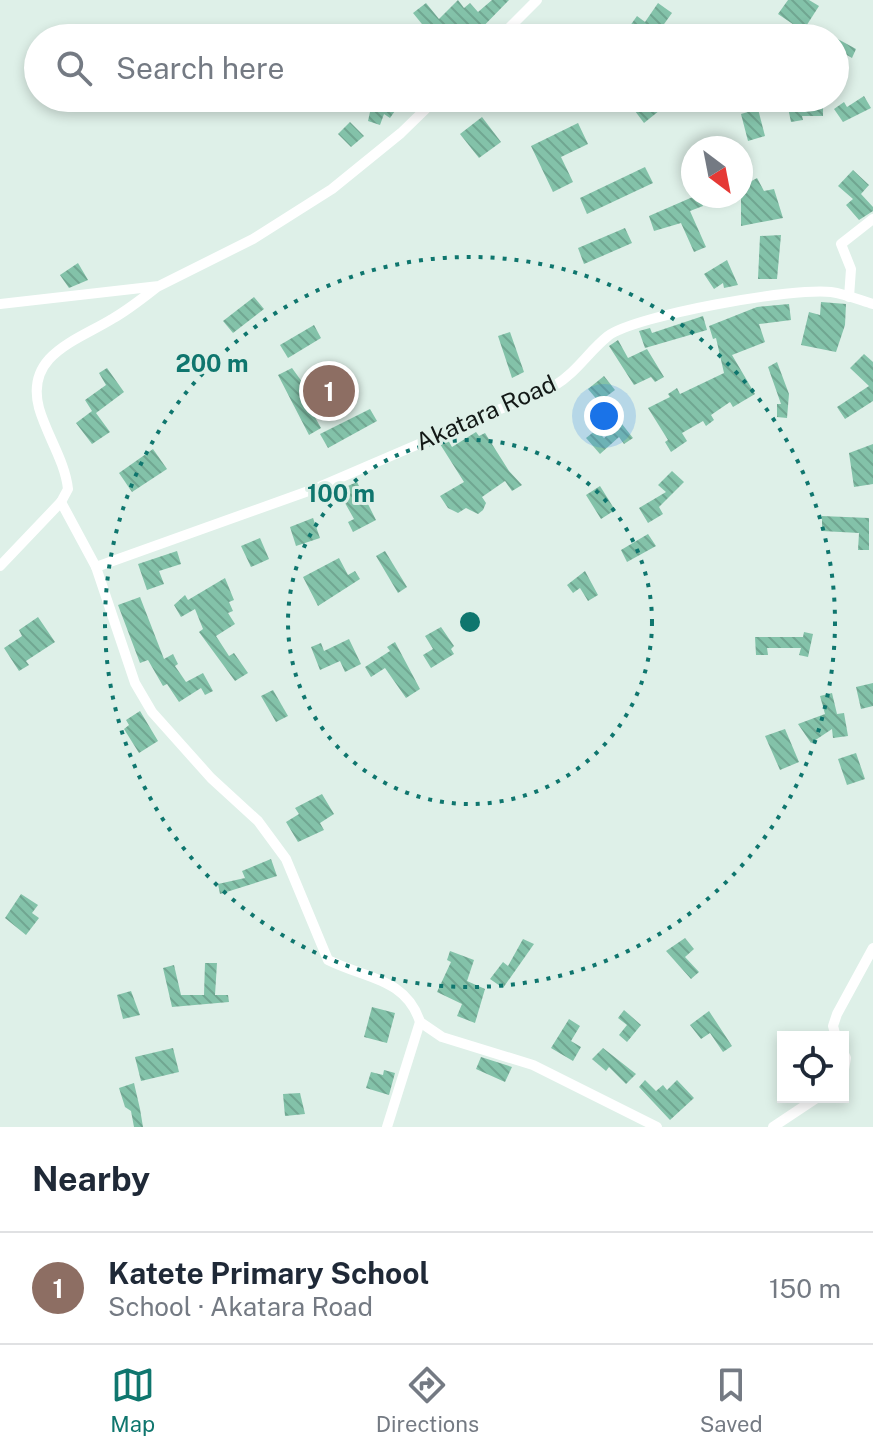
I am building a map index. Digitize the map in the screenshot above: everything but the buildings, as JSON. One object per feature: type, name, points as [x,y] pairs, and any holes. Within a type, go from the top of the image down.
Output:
[{"type":"street","points":[[513,24],[537,0]]},
{"type":"street","points":[[0,566],[61,502],[68,489],[67,478],[39,407],[36,379],[45,360],[64,344],[114,319],[159,286],[253,239],[332,189],[423,112]]},
{"type":"street","points":[[849,297],[851,269],[841,244],[873,219]]},
{"type":"street","points":[[0,304],[159,286]]},
{"type":"street","name":"Akatara Road","points":[[96,567],[314,489],[554,386],[574,373],[608,337],[633,323],[781,296],[830,291],[873,304]]},
{"type":"street","points":[[61,502],[96,567],[135,683],[152,712],[211,778],[258,821],[286,859],[328,960],[398,988],[413,1002],[420,1022],[442,1037],[533,1065],[657,1127]]},
{"type":"street","points":[[834,1031],[837,1014],[873,948]]},
{"type":"street","points":[[387,1127],[420,1022]]},
{"type":"street","points":[[773,1127],[809,1103]]},
{"type":"place","name":"Katete Primary School","points":[[329,391]]}]
